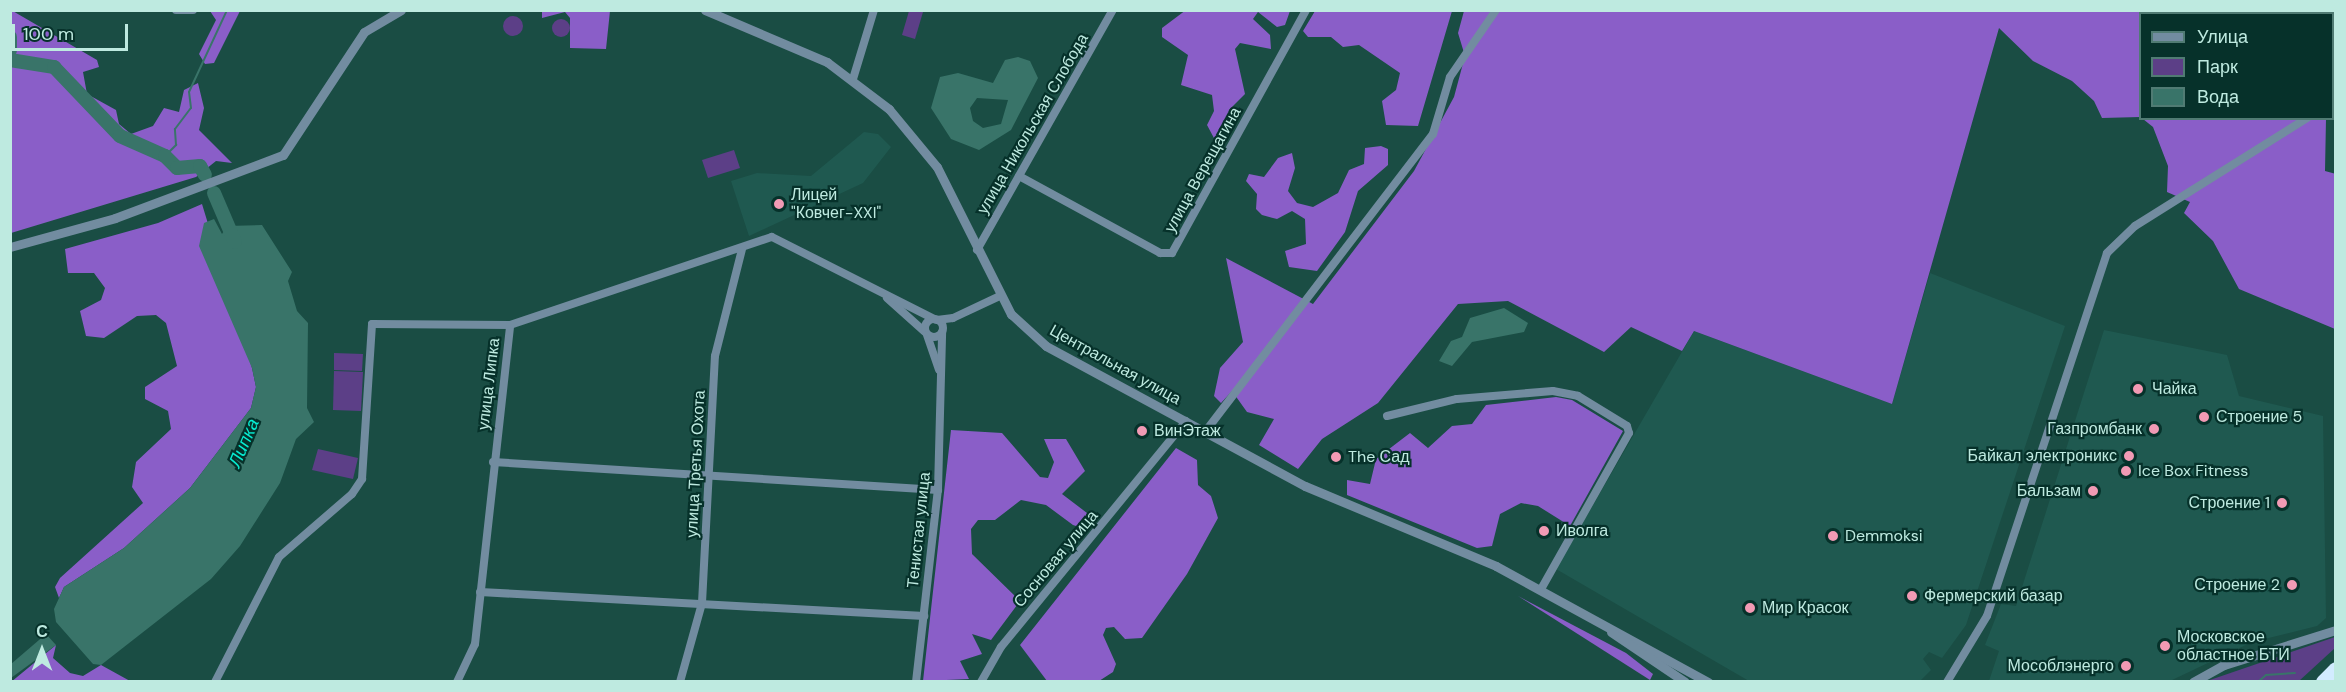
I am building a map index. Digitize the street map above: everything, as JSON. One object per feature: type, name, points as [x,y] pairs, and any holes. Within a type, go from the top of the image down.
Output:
[{"type":"highway","points":[[2322,681],[2336,669]]},
{"type":"street","points":[[176,10],[192,11]]},
{"type":"street","points":[[10,247],[115,218],[283,154],[359,37],[401,10]]},
{"type":"street","name":"Центральная улица","points":[[705,10],[802,49],[853,80],[917,138],[1000,296],[1046,346],[1341,504],[1541,589],[1584,614]]},
{"type":"street","points":[[853,80],[874,10]]},
{"type":"street","name":"улица Никольская Слобода","points":[[977,250],[1113,10]]},
{"type":"street","name":"улица Верещагина","points":[[1019,176],[1160,253],[1172,253],[1306,10]]},
{"type":"street","points":[[1206,432],[1433,134],[1450,77],[1496,10]]},
{"type":"street","points":[[1947,681],[1987,615],[2107,253],[2134,226],[2304,120]]},
{"type":"street","name":"улица Липка","points":[[457,681],[475,644],[493,462],[510,325],[742,249],[772,237],[874,288]]},
{"type":"street","name":"улица Третья Охота","points":[[680,681],[702,603],[715,356],[742,249]]},
{"type":"street","points":[[874,288],[936,319],[942,331]]},
{"type":"street","points":[[874,288],[926,334]]},
{"type":"street","points":[[926,334],[927,322],[952,318],[1000,296]]},
{"type":"street","points":[[926,334],[942,331],[952,318]]},
{"type":"street","points":[[215,681],[279,557],[352,494],[362,478],[372,324],[510,325]]},
{"type":"street","name":"Тенистая улица","points":[[916,681],[938,490],[942,331]]},
{"type":"street","name":"Тенистая улица","points":[[926,334],[942,380]]},
{"type":"street","points":[[1387,416],[1447,400],[1553,391],[1578,396],[1630,429],[1541,589]]},
{"type":"street","name":"Сосновая улица","points":[[982,681],[1006,641],[1186,421]]},
{"type":"street","points":[[493,462],[938,490]]},
{"type":"street","points":[[480,592],[924,616]]},
{"type":"street","points":[[1584,614],[1685,681]]},
{"type":"street","points":[[1584,614],[1708,681]]},
{"type":"street","points":[[2193,681],[2224,665],[2336,630]]},
{"type":"shaded area","points":[[11,10],[97,60],[99,67],[83,72],[87,94],[116,110],[119,124],[131,134],[153,126],[164,108],[179,112],[184,90],[198,83],[204,108],[199,130],[232,163],[216,161],[196,177],[11,233]]},
{"type":"shaded area","points":[[1186,10],[1290,11],[1285,25],[1277,27],[1258,12],[1253,19],[1270,35],[1271,49],[1240,43],[1235,49],[1245,94],[1229,110],[1223,133],[1215,140],[1207,125],[1214,111],[1212,95],[1181,85],[1188,55],[1162,37],[1162,28]]},
{"type":"shaded area","points":[[210,11],[240,11],[214,63],[205,64],[199,54],[216,20]]},
{"type":"shaded area","points":[[542,11],[610,11],[606,49],[570,48],[570,18],[565,12],[542,18]]},
{"type":"shaded area","points":[[1315,11],[1452,11],[1418,126],[1386,125],[1382,101],[1396,90],[1400,73],[1359,45],[1343,47],[1331,37],[1308,37],[1303,31]]},
{"type":"shaded area","points":[[1464,11],[2335,11],[2336,105],[2334,108],[2334,12],[2139,12],[2139,117],[2102,118],[2094,101],[2072,81],[2033,61],[1999,28],[1892,404],[1694,331],[1682,351],[1631,327],[1604,352],[1508,301],[1458,304],[1378,403],[1322,439],[1298,469],[1259,445],[1274,419],[1247,412],[1232,391],[1221,403],[1214,396],[1220,368],[1243,342],[1226,258],[1313,304],[1414,171],[1454,97],[1465,56],[1458,33]]},
{"type":"shaded area","points":[[2144,120],[2326,120],[2325,171],[2336,174],[2335,329],[2239,289],[2213,241],[2184,213],[2190,202],[2167,192],[2168,166],[2153,127]]},
{"type":"shaded area","name":"Лицей \"Ковчег-XXI\"","points":[[864,132],[878,134],[891,147],[863,183],[749,236],[731,181],[757,173],[811,176]]},
{"type":"shaded area","points":[[1381,146],[1388,149],[1388,165],[1358,191],[1345,232],[1317,271],[1289,267],[1285,251],[1306,244],[1305,219],[1292,211],[1277,219],[1262,215],[1256,209],[1257,194],[1246,181],[1249,174],[1264,177],[1278,158],[1292,153],[1295,168],[1288,191],[1297,203],[1313,207],[1338,193],[1349,170],[1364,164],[1365,148]]},
{"type":"shaded area","points":[[202,204],[252,368],[256,387],[251,408],[190,488],[124,548],[64,587],[59,598],[55,587],[60,578],[143,503],[132,487],[136,462],[171,429],[168,411],[145,399],[145,387],[177,366],[166,323],[156,315],[137,316],[104,338],[86,336],[80,311],[101,300],[105,288],[94,273],[68,273],[65,249],[158,223]]},
{"type":"shaded area","points":[[1930,273],[2065,326],[1966,625],[1942,658],[1929,652],[1923,659],[1931,670],[1920,681],[1749,681],[1556,569],[1694,331],[1892,404]]},
{"type":"shaded area","points":[[2104,330],[2227,355],[2239,396],[2323,416],[2326,618],[2317,626],[2252,642],[2170,681],[1989,681],[1999,651],[1985,645],[2001,604],[2016,606]]},
{"type":"shaded area","points":[[1556,397],[1572,400],[1623,431],[1570,526],[1538,506],[1521,503],[1500,514],[1492,546],[1477,548],[1347,495],[1347,480],[1370,484],[1376,459],[1410,433],[1428,448],[1452,426],[1472,424],[1486,405]]},
{"type":"shaded area","points":[[951,430],[1002,433],[1040,477],[1048,478],[1054,462],[1044,439],[1066,439],[1085,471],[1062,494],[1087,513],[1087,521],[1082,528],[1073,525],[1046,505],[1021,500],[995,520],[978,520],[971,529],[972,554],[1020,601],[991,640],[972,634],[982,654],[960,661],[969,679],[923,681]]},
{"type":"shaded area","points":[[1176,448],[1197,460],[1198,485],[1211,496],[1218,518],[1187,574],[1142,638],[1125,639],[1114,627],[1106,628],[1103,635],[1116,664],[1113,672],[1099,681],[1047,681],[1020,645]]},
{"type":"shaded area","points":[[1518,596],[1626,653],[1653,674],[1650,680]]},
{"type":"shaded area","points":[[56,645],[53,658],[70,673],[83,676],[101,665],[130,681],[11,682]]},
{"type":"green space","points":[[909,11],[923,12],[915,39],[902,35]]},
{"type":"green space","points":[[509,16],[517,16],[523,22],[523,30],[517,36],[509,36],[503,30],[503,22]]},
{"type":"green space","points":[[561,19],[567,22],[570,28],[567,34],[561,37],[555,34],[552,28],[555,22]]},
{"type":"green space","points":[[734,150],[740,168],[708,178],[702,160]]},
{"type":"green space","points":[[334,353],[363,354],[362,371],[334,370]]},
{"type":"green space","points":[[334,371],[363,372],[361,411],[333,410]]},
{"type":"green space","points":[[318,449],[358,458],[353,479],[312,470]]},
{"type":"green space","points":[[2335,637],[2335,648],[2299,681],[2207,681]]},
{"type":"water","points":[[1018,57],[1030,61],[1038,78],[1011,130],[979,150],[951,139],[931,108],[940,77],[958,73],[993,83],[1005,60]],"holes":[[[977,98],[1008,100],[1001,124],[983,128],[973,121],[970,108]]]},
{"type":"water","points":[[214,219],[222,234],[227,226],[262,225],[292,272],[288,281],[297,311],[308,323],[307,408],[314,422],[296,439],[280,483],[240,546],[211,579],[101,665],[93,664],[56,622],[54,609],[64,587],[124,548],[190,488],[251,408],[256,387],[252,368],[199,246],[204,223]]},
{"type":"water","points":[[1504,308],[1528,323],[1524,332],[1472,342],[1452,366],[1439,361],[1451,341],[1462,337],[1470,318]]},
{"type":"water","points":[[46,634],[56,645],[11,678],[11,664]]},
{"type":"waterway","points":[[165,156],[176,145],[175,129],[191,108],[189,92],[227,10]]},
{"type":"waterway","name":"Липка","points":[[10,37],[10,50]]},
{"type":"waterway","name":"Липка","points":[[10,60],[54,67],[120,136],[165,156],[177,168],[200,166],[205,175]]},
{"type":"waterway","name":"Липка","points":[[214,193],[235,242]]},
{"type":"waterway","points":[[2258,682],[2266,675],[2295,673]]},
{"type":"place","name":"Лицей \"Ковчег-XXI\"","points":[[779,204]]},
{"type":"place","name":"Чайка","points":[[2138,389]]},
{"type":"place","name":"Строение 5","points":[[2204,417]]},
{"type":"place","name":"Газпромбанк","points":[[2154,429]]},
{"type":"place","name":"ВинЭтаж","points":[[1142,431]]},
{"type":"place","name":"Байкал электроникс","points":[[2129,456]]},
{"type":"place","name":"The Сад","points":[[1336,457]]},
{"type":"place","name":"Ice Box Fitness","points":[[2126,471]]},
{"type":"place","name":"Бальзам","points":[[2093,491]]},
{"type":"place","name":"Строение 1","points":[[2282,503]]},
{"type":"place","name":"Иволга","points":[[1544,531]]},
{"type":"place","name":"Demmoksi","points":[[1833,536]]},
{"type":"place","name":"Строение 2","points":[[2292,585]]},
{"type":"place","name":"Фермерский базар","points":[[1912,596]]},
{"type":"place","name":"Мир Красок","points":[[1750,608]]},
{"type":"place","name":"Московское областное БТИ","points":[[2165,646]]},
{"type":"place","name":"Мособлэнерго","points":[[2126,666]]}]
